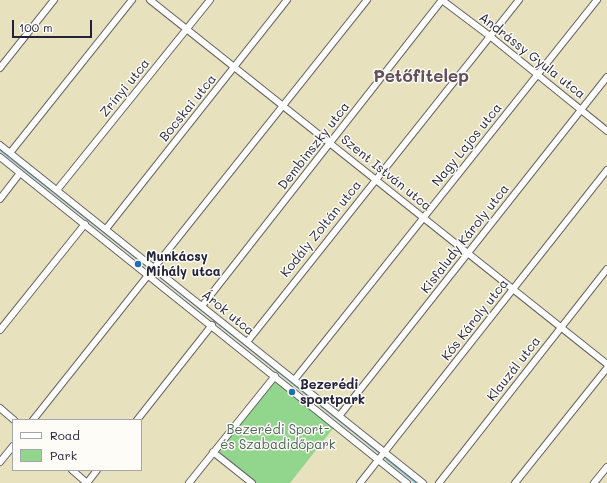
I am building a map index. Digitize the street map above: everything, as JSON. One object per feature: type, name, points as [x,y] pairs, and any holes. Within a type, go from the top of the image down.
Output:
[{"type":"street","points":[[0,68],[54,0]]},
{"type":"street","points":[[10,153],[132,0]]},
{"type":"street","name":"Szent István utca","points":[[150,0],[607,364]]},
{"type":"street","name":"Zrínyi utca","points":[[58,190],[210,0]]},
{"type":"street","name":"Bocskai utca","points":[[106,229],[287,0]]},
{"type":"street","points":[[34,419],[367,0]]},
{"type":"street","name":"Andrássy Gyula utca","points":[[442,0],[491,37],[607,131]]},
{"type":"street","name":"Dembinszky utca","points":[[202,306],[442,0]]},
{"type":"street","name":"Kodály Zoltán utca","points":[[247,342],[519,0]]},
{"type":"street","name":"Nagy Lajos utca","points":[[295,379],[597,0]]},
{"type":"street","name":"Kisfaludy Károly utca","points":[[340,415],[607,77]]},
{"type":"street","name":"Árok utca","points":[[0,145],[155,267],[423,483]]},
{"type":"street","points":[[0,157],[212,325],[407,483]]},
{"type":"street","name":"Kós Károly utca","points":[[360,483],[607,170]]},
{"type":"street","points":[[0,199],[20,173]]},
{"type":"street","points":[[0,330],[85,224]]},
{"type":"street","name":"Klauzál utca","points":[[439,483],[607,270]]},
{"type":"street","points":[[138,419],[212,325]]},
{"type":"street","points":[[515,483],[607,368]]},
{"type":"street","points":[[189,483],[275,376]]},
{"type":"street","points":[[0,408],[13,419]]},
{"type":"street","points":[[0,462],[12,447]]},
{"type":"street","points":[[214,452],[252,483]]},
{"type":"street","points":[[594,483],[607,466]]},
{"type":"street","points":[[73,471],[87,483],[96,471]]},
{"type":"green space","name":"Bezerédi Sport- és Szabadidőpark","points":[[278,382],[335,426],[290,483],[257,483],[220,454],[220,449],[272,383]]},
{"type":"waterway","points":[[0,150],[147,267]]},
{"type":"waterway","points":[[157,275],[378,452]]},
{"type":"waterway","points":[[386,459],[416,483]]},
{"type":"place","name":"Munkácsy Mihály utca","points":[[138,264]]},
{"type":"place","name":"Bezerédi sportpark","points":[[292,392]]},
{"type":"district","name":"Petőfitelep","points":[[421,77]]}]
